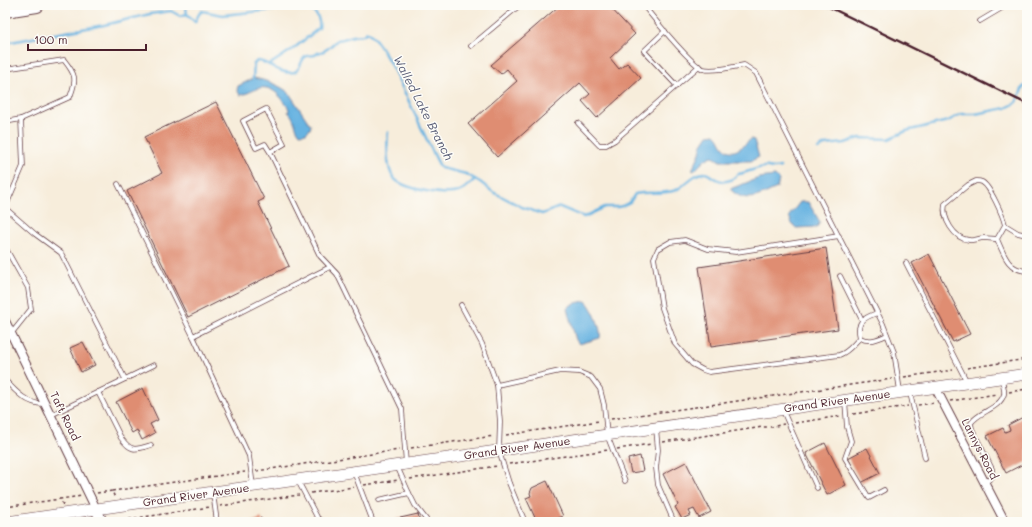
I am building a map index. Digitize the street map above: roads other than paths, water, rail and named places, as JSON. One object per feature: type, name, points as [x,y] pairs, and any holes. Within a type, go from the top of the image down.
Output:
[{"type":"highway","points":[[5,10],[37,5]]},
{"type":"main road","name":"Grand River Avenue","points":[[7,522],[1027,374]]},
{"type":"street","name":"Taft Road","points":[[5,321],[102,522]]},
{"type":"street","name":"Lannys Road","points":[[935,387],[1005,522]]},
{"type":"lane","points":[[471,46],[520,5]]},
{"type":"lane","points":[[643,5],[691,60],[699,66],[711,70],[744,65],[756,73],[839,236],[887,335],[894,352],[898,378],[905,391],[925,458]]},
{"type":"lane","points":[[980,21],[1007,5]]},
{"type":"lane","points":[[666,31],[644,51],[676,86]]},
{"type":"lane","points":[[5,69],[64,60],[72,70],[75,83],[70,97],[21,119],[5,122]]},
{"type":"lane","points":[[578,123],[599,145],[606,145],[615,140],[699,66]]},
{"type":"lane","points":[[270,152],[284,144],[266,109],[243,121],[256,148],[265,144],[270,152],[320,256],[337,274],[402,409],[405,449],[402,465],[403,480],[415,505],[428,522]]},
{"type":"lane","points":[[21,119],[23,166],[5,208],[35,234],[62,253],[124,379]]},
{"type":"lane","points":[[997,239],[985,238],[971,241],[966,240],[955,233],[944,214],[944,204],[972,182],[982,182],[987,187],[1001,212],[1005,225],[1018,233],[1027,235]]},
{"type":"lane","points":[[118,184],[193,336],[249,456],[253,486]]},
{"type":"lane","points":[[997,239],[1005,225]]},
{"type":"lane","points":[[839,236],[736,252],[708,249],[685,240],[670,242],[658,249],[654,258],[662,308],[675,344],[692,364],[709,372],[839,355],[846,353],[860,338]]},
{"type":"lane","points":[[997,239],[1011,266],[1018,270],[1027,271]]},
{"type":"lane","points":[[5,247],[28,288],[31,309],[11,334]]},
{"type":"lane","points":[[906,263],[968,382]]},
{"type":"lane","points":[[193,336],[330,267]]},
{"type":"lane","points":[[840,276],[862,320]]},
{"type":"lane","points":[[461,305],[482,344],[497,385],[500,422],[499,450],[509,483],[525,522]]},
{"type":"lane","points":[[877,313],[862,320],[858,330],[860,338],[866,341],[877,340],[887,335]]},
{"type":"lane","points":[[51,415],[154,365]]},
{"type":"lane","points":[[497,385],[560,371],[579,372],[591,377],[600,388],[604,405],[607,435],[624,481]]},
{"type":"lane","points":[[985,484],[992,477],[992,469],[972,429],[971,423],[975,418],[1000,402],[1004,393],[1002,378]]},
{"type":"lane","points":[[5,380],[12,389],[29,402],[38,405],[45,404]]},
{"type":"lane","points":[[98,392],[125,444],[130,448],[138,449],[151,445]]},
{"type":"lane","points":[[845,400],[847,427],[852,441],[845,458],[869,498],[884,490]]},
{"type":"lane","points":[[782,409],[817,488]]},
{"type":"lane","points":[[656,428],[658,450],[656,468],[658,485],[674,522]]},
{"type":"lane","points":[[353,472],[373,522]]},
{"type":"lane","points":[[297,480],[321,522]]},
{"type":"lane","points":[[213,492],[217,522]]},
{"type":"lane","points":[[379,500],[409,493]]},
{"type":"water","points":[[254,78],[272,83],[289,93],[311,126],[310,129],[306,133],[300,134],[288,112],[289,109],[286,104],[279,95],[270,89],[260,88],[240,95],[237,90],[238,86]]},
{"type":"water","points":[[715,134],[724,147],[731,151],[735,151],[742,147],[751,139],[754,140],[759,157],[751,161],[720,161],[712,156],[706,159],[694,171],[692,170],[700,153],[702,144],[708,135]]},
{"type":"water","points":[[775,176],[779,180],[777,188],[753,198],[742,197],[730,189],[759,178]]},
{"type":"water","points":[[800,202],[808,202],[820,222],[817,227],[796,228],[792,224],[789,216]]},
{"type":"water","points":[[586,301],[591,308],[600,329],[600,338],[579,344],[576,340],[567,309],[573,304]]},
{"type":"waterway","name":"Walled Lake Branch","points":[[186,8],[187,14],[195,22],[202,11],[223,15],[303,7],[313,11],[319,20],[319,28],[293,49],[269,65]]},
{"type":"waterway","points":[[5,43],[104,25],[150,14],[171,11],[180,16],[187,14]]},
{"type":"waterway","name":"Walled Lake Branch","points":[[253,79],[254,64],[257,61],[266,63],[283,72],[294,72],[298,69],[306,56],[315,55],[324,51],[337,40],[363,35],[367,32],[375,39],[395,72],[441,168],[466,174],[493,192],[522,207],[542,214],[560,207],[584,217],[605,207],[622,206],[630,202],[635,194],[676,190],[701,173],[706,173],[719,180],[728,181],[738,174],[757,168],[780,167]]},
{"type":"waterway","name":"Walled Lake Branch","points":[[818,149],[825,145],[845,143],[860,138],[889,139],[906,131],[948,121],[961,114],[975,114],[1006,108],[1016,103],[1023,87],[1027,85]]},
{"type":"waterway","points":[[388,132],[387,149],[389,167],[393,177],[405,185],[433,192],[452,193],[463,190],[475,179]]},
{"type":"railway","points":[[825,5],[1027,104]]}]
